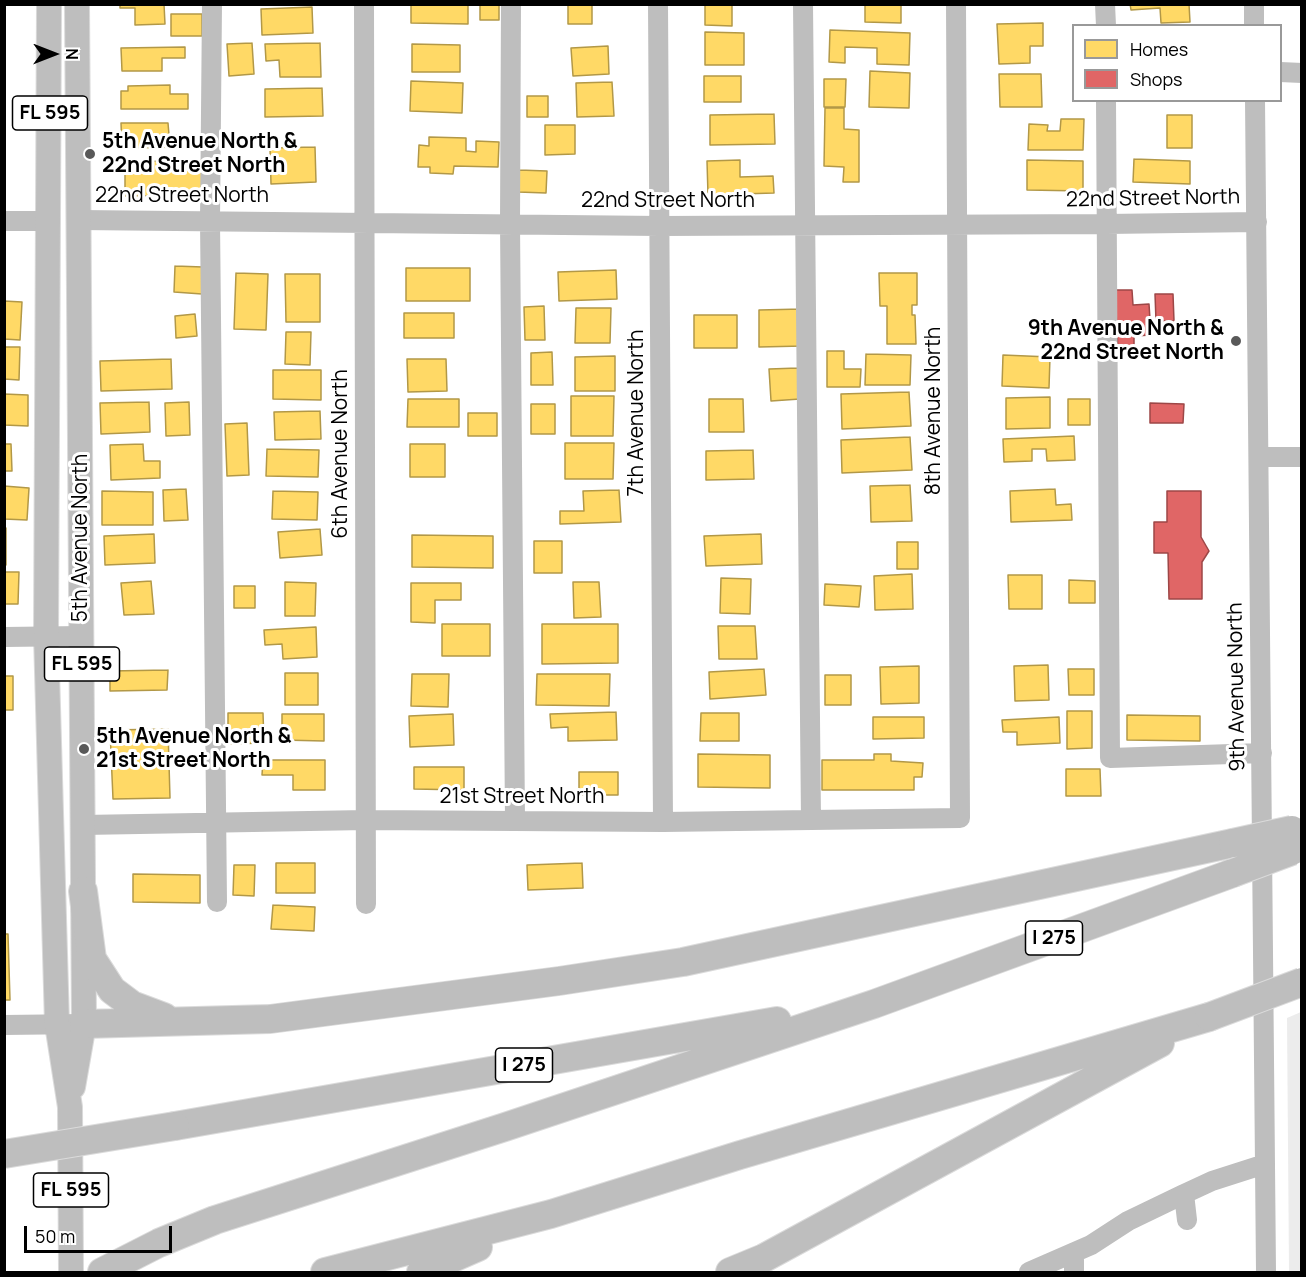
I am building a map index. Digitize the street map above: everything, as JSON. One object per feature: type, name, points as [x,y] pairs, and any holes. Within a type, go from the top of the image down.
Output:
[{"type":"highway","points":[[70,1024],[270,1019],[559,981],[683,962],[1233,843],[1297,839]]},
{"type":"highway","name":"I 275","points":[[4,1154],[874,1004],[1233,873],[1297,839]]},
{"type":"highway","points":[[82,891],[92,959],[112,990],[132,1005],[177,1022]]},
{"type":"highway","points":[[324,1272],[551,1214],[740,1155],[1209,1017],[1302,982]]},
{"type":"highway","points":[[102,1272],[159,1243],[215,1220],[505,1127],[874,1004]]},
{"type":"highway","points":[[730,1272],[764,1258],[1209,1017]]},
{"type":"highway","points":[[421,1272],[551,1214]]},
{"type":"main road","name":"5th Avenue North","points":[[49,4],[50,221],[46,636],[70,1024],[71,1272]]},
{"type":"main road","name":"5th Avenue North","points":[[70,1024],[82,891],[83,825],[77,4]]},
{"type":"street","points":[[212,4],[210,220],[217,902]]},
{"type":"street","name":"6th Avenue North","points":[[364,4],[366,904]]},
{"type":"street","points":[[511,4],[510,224],[515,821]]},
{"type":"street","name":"7th Avenue North","points":[[658,4],[663,822]]},
{"type":"street","points":[[803,4],[811,820]]},
{"type":"street","name":"8th Avenue North","points":[[956,4],[960,818]]},
{"type":"street","points":[[1106,4],[1106,24]]},
{"type":"street","points":[[1254,4],[1254,24]]},
{"type":"street","points":[[1282,72],[1302,73]]},
{"type":"street","points":[[1106,102],[1110,758],[1262,753]]},
{"type":"street","name":"9th Avenue North","points":[[1255,102],[1266,1272]]},
{"type":"street","name":"22nd Street North","points":[[79,220],[364,221],[660,226],[1257,222]]},
{"type":"street","points":[[4,221],[50,221]]},
{"type":"street","points":[[1259,457],[1302,457]]},
{"type":"street","points":[[4,637],[82,636]]},
{"type":"street","name":"21st Street North","points":[[83,825],[366,820],[663,822],[960,818]]},
{"type":"street","points":[[4,1025],[70,1024]]},
{"type":"street","points":[[1029,1272],[1074,1263],[1091,1245],[1128,1221],[1212,1180],[1265,1164]]},
{"type":"street","points":[[1184,1194],[1186,1220]]},
{"type":"shaded area","points":[[1301,1012],[1302,1272],[1289,1272],[1287,1018]]},
{"type":"building: Homes","points":[[120,4],[164,4],[165,24],[135,25],[135,8],[120,8]]},
{"type":"building: Homes","points":[[411,4],[468,4],[468,24],[411,23]]},
{"type":"building: Homes","points":[[480,4],[499,4],[499,20],[480,20]]},
{"type":"building: Homes","points":[[568,4],[592,4],[592,24],[568,24]]},
{"type":"building: Homes","points":[[705,4],[732,4],[732,26],[705,25]]},
{"type":"building: Homes","points":[[865,4],[901,4],[901,23],[865,22]]},
{"type":"building: Homes","points":[[1130,4],[1189,4],[1190,22],[1161,23],[1160,8],[1131,10]]},
{"type":"building: Homes","points":[[312,7],[313,33],[262,35],[261,9]]},
{"type":"building: Homes","points":[[171,14],[202,14],[202,36],[171,36]]},
{"type":"building: Homes","points":[[1043,23],[1043,46],[1030,46],[1030,63],[999,64],[997,24]]},
{"type":"building: Homes","points":[[830,30],[910,33],[909,65],[877,64],[877,48],[845,47],[845,63],[829,62]]},
{"type":"building: Homes","points":[[705,32],[744,33],[744,65],[705,65]]},
{"type":"building: Homes","points":[[252,43],[254,74],[229,76],[227,44]]},
{"type":"building: Homes","points":[[320,43],[321,77],[280,77],[279,60],[266,61],[265,44]]},
{"type":"building: Homes","points":[[412,44],[460,45],[460,72],[412,72]]},
{"type":"building: Homes","points":[[608,46],[609,74],[573,76],[571,48]]},
{"type":"building: Homes","points":[[185,47],[185,58],[162,58],[162,71],[122,71],[121,48]]},
{"type":"building: Homes","points":[[870,71],[910,73],[909,108],[869,107]]},
{"type":"building: Homes","points":[[999,74],[1041,74],[1042,107],[1000,107]]},
{"type":"building: Homes","points":[[704,76],[741,76],[741,102],[704,102]]},
{"type":"building: Homes","points":[[824,79],[846,79],[845,107],[824,107]]},
{"type":"building: Homes","points":[[411,81],[463,83],[462,113],[410,111]]},
{"type":"building: Homes","points":[[612,82],[614,116],[577,117],[576,83]]},
{"type":"building: Homes","points":[[170,85],[170,94],[188,94],[188,109],[121,109],[121,91],[128,91],[128,86]]},
{"type":"building: Homes","points":[[322,88],[323,116],[265,117],[265,89]]},
{"type":"building: Homes","points":[[527,96],[548,96],[548,117],[527,117]]},
{"type":"building: Homes","points":[[825,108],[844,108],[844,129],[859,130],[859,182],[843,182],[844,167],[824,166]]},
{"type":"building: Homes","points":[[774,114],[775,144],[710,145],[710,115]]},
{"type":"building: Homes","points":[[1167,115],[1192,115],[1192,148],[1167,148]]},
{"type":"building: Homes","points":[[1061,119],[1084,119],[1083,150],[1028,150],[1029,124],[1048,125],[1047,131],[1060,131]]},
{"type":"building: Homes","points":[[121,123],[168,123],[169,135],[184,135],[184,147],[122,148]]},
{"type":"building: Homes","points":[[545,125],[575,125],[575,154],[545,155]]},
{"type":"building: Homes","points":[[429,137],[466,138],[466,151],[476,152],[476,141],[499,142],[498,167],[454,166],[453,174],[430,173],[430,167],[418,167],[419,145],[429,146]]},
{"type":"building: Homes","points":[[315,147],[316,182],[271,184],[270,148]]},
{"type":"building: Homes","points":[[1134,159],[1190,161],[1190,184],[1133,182]]},
{"type":"building: Homes","points":[[202,160],[203,195],[125,196],[125,162]]},
{"type":"building: Homes","points":[[740,160],[740,177],[773,176],[774,193],[708,195],[707,161]]},
{"type":"building: Homes","points":[[1027,160],[1083,161],[1083,191],[1027,190]]},
{"type":"building: Homes","points":[[519,170],[547,171],[546,193],[518,192]]},
{"type":"building: Homes","points":[[175,266],[203,267],[202,294],[174,292]]},
{"type":"building: Homes","points":[[406,268],[470,268],[470,301],[406,301]]},
{"type":"building: Homes","points":[[616,270],[617,299],[559,301],[558,272]]},
{"type":"building: Homes","points":[[236,273],[268,274],[266,330],[234,329]]},
{"type":"building: Homes","points":[[879,273],[917,273],[917,305],[912,305],[912,315],[915,315],[916,344],[887,344],[887,306],[880,306]]},
{"type":"building: Homes","points":[[285,274],[320,274],[320,322],[286,322]]},
{"type":"building: Homes","points":[[4,301],[22,302],[20,340],[4,339]]},
{"type":"building: Homes","points":[[544,306],[545,340],[525,340],[524,307]]},
{"type":"building: Homes","points":[[576,308],[611,308],[610,343],[575,343]]},
{"type":"building: Homes","points":[[802,309],[803,346],[759,347],[759,310]]},
{"type":"building: Homes","points":[[404,313],[454,313],[454,338],[404,338]]},
{"type":"building: Homes","points":[[195,314],[197,336],[176,338],[175,316]]},
{"type":"building: Homes","points":[[694,315],[737,315],[737,348],[694,348]]},
{"type":"building: Homes","points":[[286,332],[311,332],[310,365],[285,364]]},
{"type":"building: Homes","points":[[4,347],[20,347],[19,380],[4,379]]},
{"type":"building: Homes","points":[[827,351],[844,351],[844,369],[861,369],[860,387],[827,387]]},
{"type":"building: Homes","points":[[552,352],[553,385],[531,385],[531,353]]},
{"type":"building: Homes","points":[[866,354],[911,355],[910,385],[865,385]]},
{"type":"building: Homes","points":[[1003,355],[1050,357],[1049,388],[1002,386]]},
{"type":"building: Homes","points":[[615,356],[615,391],[575,391],[575,357]]},
{"type":"building: Homes","points":[[171,359],[172,389],[101,391],[100,361]]},
{"type":"building: Homes","points":[[407,359],[446,359],[447,391],[408,392]]},
{"type":"building: Homes","points":[[798,368],[800,399],[771,401],[769,369]]},
{"type":"building: Homes","points":[[273,370],[321,370],[321,400],[273,399]]},
{"type":"building: Homes","points":[[909,392],[911,426],[842,429],[841,394]]},
{"type":"building: Homes","points":[[4,394],[28,395],[28,426],[4,425]]},
{"type":"building: Homes","points":[[571,396],[614,396],[613,436],[571,436]]},
{"type":"building: Homes","points":[[1050,397],[1050,428],[1006,429],[1006,398]]},
{"type":"building: Homes","points":[[408,399],[459,399],[459,427],[407,427]]},
{"type":"building: Homes","points":[[709,399],[743,399],[744,432],[709,432]]},
{"type":"building: Homes","points":[[1068,399],[1090,399],[1090,425],[1068,425]]},
{"type":"building: Homes","points":[[149,402],[150,432],[101,434],[100,403]]},
{"type":"building: Homes","points":[[189,402],[190,435],[166,436],[165,403]]},
{"type":"building: Homes","points":[[531,404],[555,404],[555,434],[531,434]]},
{"type":"building: Homes","points":[[320,411],[321,439],[275,440],[274,412]]},
{"type":"building: Homes","points":[[468,413],[497,413],[497,436],[468,436]]},
{"type":"building: Homes","points":[[247,423],[249,475],[227,476],[225,424]]},
{"type":"building: Homes","points":[[1074,436],[1075,460],[1047,461],[1046,449],[1032,449],[1032,461],[1004,462],[1003,439]]},
{"type":"building: Homes","points":[[910,437],[912,470],[842,473],[841,440]]},
{"type":"building: Homes","points":[[565,443],[614,443],[613,479],[565,479]]},
{"type":"building: Homes","points":[[4,444],[11,444],[12,471],[4,471]]},
{"type":"building: Homes","points":[[143,444],[144,461],[160,461],[160,478],[111,480],[110,445]]},
{"type":"building: Homes","points":[[410,444],[445,444],[445,477],[410,477]]},
{"type":"building: Homes","points":[[267,449],[319,450],[318,477],[266,476]]},
{"type":"building: Homes","points":[[753,450],[754,479],[706,480],[706,451]]},
{"type":"building: Homes","points":[[910,485],[912,521],[871,522],[870,486]]},
{"type":"building: Homes","points":[[4,486],[29,488],[27,520],[4,519]]},
{"type":"building: Homes","points":[[186,489],[188,520],[164,521],[163,490]]},
{"type":"building: Homes","points":[[1055,489],[1056,505],[1071,504],[1072,520],[1011,522],[1010,491]]},
{"type":"building: Homes","points":[[619,490],[621,522],[560,524],[560,511],[584,511],[583,491]]},
{"type":"building: Homes","points":[[102,491],[153,492],[153,525],[102,525]]},
{"type":"building: Homes","points":[[273,491],[318,492],[317,520],[272,519]]},
{"type":"building: Homes","points":[[4,528],[6,528],[6,565],[4,564]]},
{"type":"building: Homes","points":[[320,529],[322,555],[280,558],[278,532]]},
{"type":"building: Homes","points":[[154,534],[155,563],[105,565],[104,536]]},
{"type":"building: Homes","points":[[761,534],[762,564],[706,566],[704,536]]},
{"type":"building: Homes","points":[[412,535],[493,536],[493,568],[412,567]]},
{"type":"building: Homes","points":[[534,541],[562,541],[562,573],[534,573]]},
{"type":"building: Homes","points":[[897,542],[918,542],[918,569],[897,569]]},
{"type":"building: Homes","points":[[4,572],[19,572],[18,604],[4,604]]},
{"type":"building: Homes","points":[[912,574],[913,609],[875,610],[874,576]]},
{"type":"building: Homes","points":[[1008,575],[1042,575],[1042,609],[1009,609]]},
{"type":"building: Homes","points":[[721,578],[751,579],[750,614],[720,613]]},
{"type":"building: Homes","points":[[1069,580],[1095,581],[1095,603],[1069,603]]},
{"type":"building: Homes","points":[[151,581],[154,614],[124,615],[121,583]]},
{"type":"building: Homes","points":[[285,582],[316,583],[315,616],[285,616]]},
{"type":"building: Homes","points":[[573,582],[599,582],[601,617],[574,618]]},
{"type":"building: Homes","points":[[411,583],[461,583],[461,600],[435,600],[435,623],[411,622]]},
{"type":"building: Homes","points":[[825,584],[861,586],[859,607],[824,605]]},
{"type":"building: Homes","points":[[234,586],[255,586],[255,608],[234,608]]},
{"type":"building: Homes","points":[[442,624],[490,624],[490,656],[442,656]]},
{"type":"building: Homes","points":[[542,624],[618,624],[618,663],[542,664]]},
{"type":"building: Homes","points":[[718,626],[755,626],[757,659],[719,659]]},
{"type":"building: Homes","points":[[316,627],[317,657],[283,659],[282,644],[265,645],[264,630]]},
{"type":"building: Homes","points":[[1048,665],[1049,700],[1015,701],[1014,666]]},
{"type":"building: Homes","points":[[919,666],[919,703],[881,704],[880,667]]},
{"type":"building: Homes","points":[[764,669],[766,695],[710,699],[709,672]]},
{"type":"building: Homes","points":[[1068,669],[1094,669],[1094,695],[1069,695]]},
{"type":"building: Homes","points":[[168,670],[167,690],[110,691],[110,671]]},
{"type":"building: Homes","points":[[285,673],[318,673],[318,705],[285,705]]},
{"type":"building: Homes","points":[[412,674],[449,674],[448,707],[411,706]]},
{"type":"building: Homes","points":[[537,674],[610,674],[609,706],[536,705]]},
{"type":"building: Homes","points":[[825,675],[851,675],[851,705],[825,705]]},
{"type":"building: Homes","points":[[4,676],[13,676],[13,710],[4,710]]},
{"type":"building: Homes","points":[[1067,711],[1092,711],[1092,748],[1067,749]]},
{"type":"building: Homes","points":[[616,712],[617,740],[568,741],[568,727],[551,728],[550,714]]},
{"type":"building: Homes","points":[[228,713],[263,713],[264,743],[228,744]]},
{"type":"building: Homes","points":[[701,713],[739,713],[739,741],[700,741]]},
{"type":"building: Homes","points":[[282,714],[324,714],[324,741],[282,740]]},
{"type":"building: Homes","points":[[453,714],[454,745],[410,747],[409,716]]},
{"type":"building: Homes","points":[[1127,715],[1200,716],[1200,741],[1127,740]]},
{"type":"building: Homes","points":[[873,717],[924,717],[924,738],[873,739]]},
{"type":"building: Homes","points":[[1059,717],[1060,743],[1017,745],[1017,732],[1003,732],[1002,720]]},
{"type":"building: Homes","points":[[168,729],[170,798],[113,799],[110,730]]},
{"type":"building: Homes","points":[[698,754],[770,755],[770,788],[698,787]]},
{"type":"building: Homes","points":[[874,754],[891,754],[891,761],[923,763],[922,777],[914,777],[914,790],[822,790],[822,760],[874,760]]},
{"type":"building: Homes","points":[[263,760],[325,760],[325,790],[293,790],[293,775],[262,775]]},
{"type":"building: Homes","points":[[414,767],[464,767],[464,790],[414,789]]},
{"type":"building: Homes","points":[[1066,769],[1100,769],[1101,796],[1066,796]]},
{"type":"building: Homes","points":[[579,772],[618,772],[618,795],[579,795]]},
{"type":"building: Homes","points":[[276,863],[315,863],[315,893],[276,893]]},
{"type":"building: Homes","points":[[582,863],[583,888],[528,890],[527,865]]},
{"type":"building: Homes","points":[[234,865],[255,865],[254,896],[233,895]]},
{"type":"building: Homes","points":[[133,874],[200,875],[200,903],[133,902]]},
{"type":"building: Homes","points":[[273,905],[315,907],[314,931],[271,929]]},
{"type":"building: Homes","points":[[4,934],[8,934],[10,1000],[4,1000]]},
{"type":"building: Shops","points":[[1115,290],[1132,290],[1133,305],[1149,304],[1151,335],[1134,336],[1134,351],[1118,352]]},
{"type":"building: Shops","points":[[1155,294],[1173,294],[1174,321],[1156,321]]},
{"type":"building: Shops","points":[[1150,403],[1184,404],[1183,423],[1150,423]]},
{"type":"building: Shops","points":[[1167,491],[1201,491],[1201,537],[1209,551],[1202,562],[1202,599],[1169,599],[1168,553],[1154,553],[1154,522],[1167,522]]},
{"type":"place","name":"5th Avenue North & 22nd Street North","points":[[90,154]]},
{"type":"place","name":"9th Avenue North & 22nd Street North","points":[[1236,341]]},
{"type":"place","name":"5th Avenue North & 21st Street North","points":[[84,749]]}]
